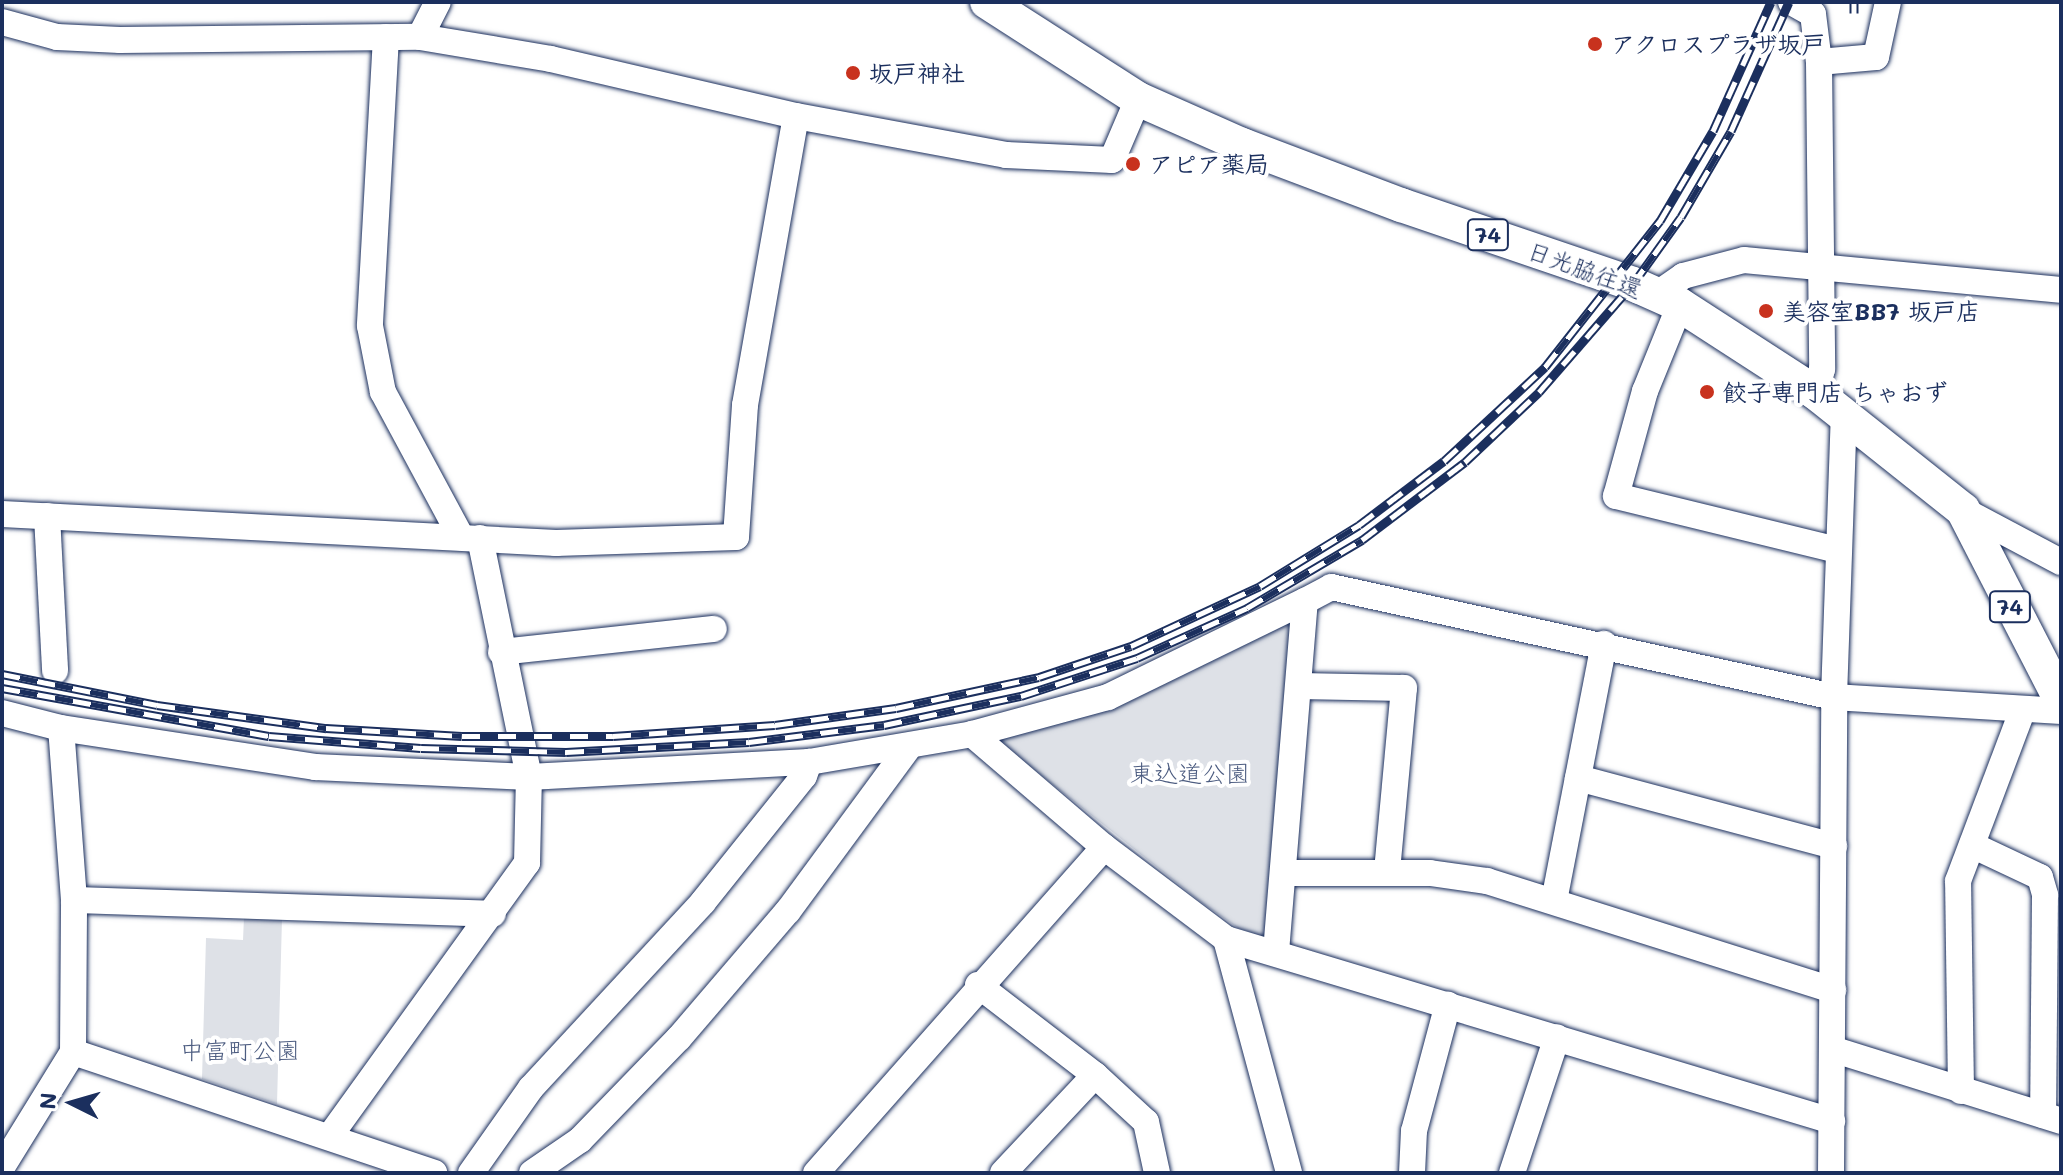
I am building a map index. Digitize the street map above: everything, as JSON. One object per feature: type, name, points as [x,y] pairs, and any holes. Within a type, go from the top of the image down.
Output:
[{"type":"main road","name":"日光脇往還","points":[[987,2],[1138,99],[1242,145],[1668,300],[1816,393],[1963,510]]},
{"type":"main road","name":"74","points":[[1963,510],[2061,701]]},
{"type":"street","points":[[2,9],[5,2]]},
{"type":"street","points":[[420,37],[438,2]]},
{"type":"street","points":[[1791,2],[1813,14],[1819,62],[1822,369],[1816,393]]},
{"type":"street","points":[[1819,62],[1876,57],[1888,2]]},
{"type":"street","points":[[2,22],[57,37],[120,40],[420,37],[551,59],[796,116],[1006,155],[1112,160],[1138,99]]},
{"type":"street","points":[[330,1136],[527,863],[529,777],[471,537],[383,392],[370,326],[386,37]]},
{"type":"street","points":[[2,514],[556,543],[736,537],[745,405],[796,116]]},
{"type":"street","points":[[1838,550],[1616,496],[1668,300],[1683,276],[1744,260],[2061,290]]},
{"type":"street","points":[[1831,1173],[1835,1050],[1834,697],[1844,417]]},
{"type":"street","name":"日光脇往還","points":[[1963,510],[2061,562]]},
{"type":"street","points":[[47,516],[55,671]]},
{"type":"street","points":[[2,713],[61,728],[315,767],[529,777],[809,762],[972,734],[1108,697],[1331,587],[1604,644],[1834,697],[2022,712],[2061,711]]},
{"type":"street","points":[[1276,952],[1305,601]]},
{"type":"street","points":[[501,652],[714,629]]},
{"type":"street","points":[[1554,901],[1604,644]]},
{"type":"street","points":[[1299,686],[1404,688],[1387,872]]},
{"type":"street","points":[[1961,1091],[1958,881],[2022,712]]},
{"type":"street","points":[[2,1171],[73,1052],[74,900],[61,728]]},
{"type":"street","points":[[972,734],[1104,847],[1226,939],[1832,1121]]},
{"type":"street","points":[[532,1173],[580,1140],[679,1038],[788,911],[909,747]]},
{"type":"street","points":[[471,1173],[531,1088],[703,902],[804,776],[809,762]]},
{"type":"street","points":[[1578,778],[1834,846]]},
{"type":"street","points":[[1835,1050],[2052,1118],[2045,895],[2040,877],[1972,845]]},
{"type":"street","points":[[816,1173],[978,985],[1104,847]]},
{"type":"street","points":[[1283,873],[1387,872],[1487,881],[1833,990]]},
{"type":"street","points":[[74,900],[493,914]]},
{"type":"street","points":[[1226,939],[1289,1173]]},
{"type":"street","points":[[978,985],[1095,1075],[1146,1122],[1157,1173]]},
{"type":"street","points":[[1412,1173],[1414,1131],[1448,1004]]},
{"type":"street","points":[[1512,1173],[1557,1037]]},
{"type":"street","points":[[73,1052],[434,1173]]},
{"type":"street","points":[[1003,1173],[1095,1075]]},
{"type":"green space","name":"東込道公園","points":[[1292,616],[1264,937],[1238,928],[1201,902],[999,742],[1000,735]]},
{"type":"green space","name":"中富町公園","points":[[244,917],[282,919],[277,1104],[202,1079],[206,938],[243,940]]},
{"type":"railway","points":[[2,674],[157,705],[326,728],[462,736],[613,736],[775,725],[896,708],[1039,677],[1131,646],[1260,586],[1359,525],[1444,461],[1545,367],[1660,221],[1713,131],[1771,2]]},
{"type":"railway","points":[[2,688],[269,736],[421,748],[566,752],[749,742],[884,725],[1021,696],[1137,658],[1247,608],[1362,540],[1465,462],[1539,392],[1633,284],[1681,217],[1731,131],[1789,2]]},
{"type":"railway","points":[[1854,2],[1854,13]]},
{"type":"place","name":"アクロスプラザ坂戸","points":[[1595,44]]},
{"type":"place","name":"坂戸神社","points":[[853,73]]},
{"type":"place","name":"アピア薬局","points":[[1133,164]]},
{"type":"place","name":"美容室BB7 坂戸店","points":[[1766,311]]},
{"type":"place","name":"餃子専門店 ちゃおず","points":[[1707,392]]}]
